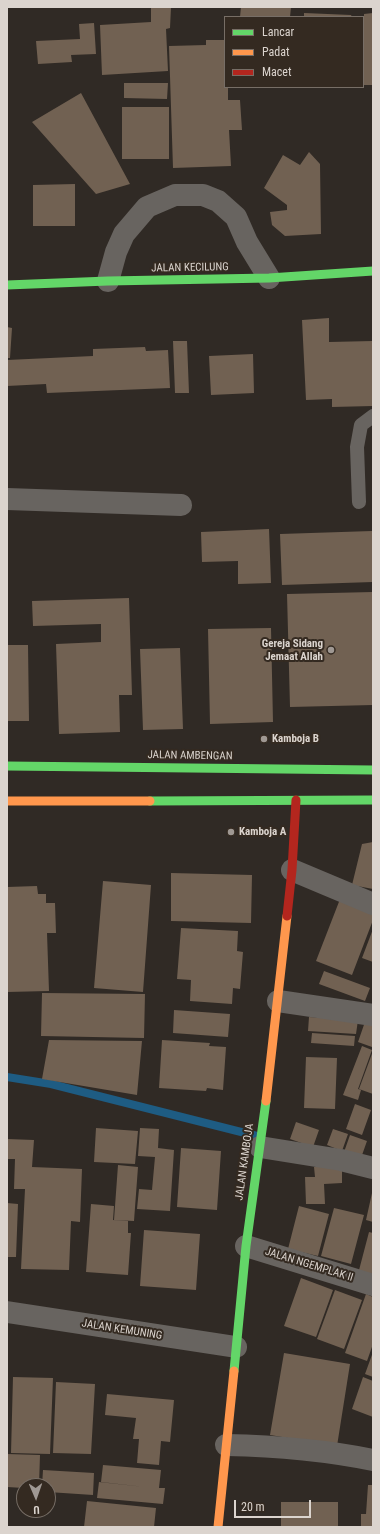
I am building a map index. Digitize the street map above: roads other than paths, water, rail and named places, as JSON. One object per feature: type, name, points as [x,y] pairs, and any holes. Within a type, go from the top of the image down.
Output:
[{"type":"street","points":[[108,281],[116,252],[124,234],[147,207],[175,195],[203,195],[218,201],[236,216],[247,242],[269,278]]},
{"type":"street","name":"JALAN KECILUNG","points":[[7,285],[108,281],[269,278],[373,272]]},
{"type":"street","points":[[7,499],[181,505]]},
{"type":"street","name":"JALAN AMBENGAN","points":[[7,766],[373,770]]},
{"type":"street","points":[[7,800],[373,800]]},
{"type":"street","name":"JALAN KAMBOJA","points":[[218,1527],[246,1246],[278,1001],[292,870],[296,800]]},
{"type":"street","points":[[292,870],[373,904]]},
{"type":"street","points":[[278,1001],[373,1015]]},
{"type":"street","points":[[261,1140],[373,1168]]},
{"type":"street","name":"JALAN NGEMPLAK II","points":[[246,1246],[373,1285]]},
{"type":"street","name":"JALAN KEMUNING","points":[[7,1312],[236,1348]]},
{"type":"street","points":[[226,1445],[276,1446],[373,1460]]},
{"type":"lane","points":[[359,502],[357,447],[361,425],[373,416]]},
{"type":"waterway","points":[[7,1077],[51,1084],[261,1137]]},
{"type":"place","name":"Gereja Sidang Jemaat Allah","points":[[331,650]]},
{"type":"place","name":"Kamboja B","points":[[264,739]]},
{"type":"place","name":"Kamboja A","points":[[231,832]]}]
